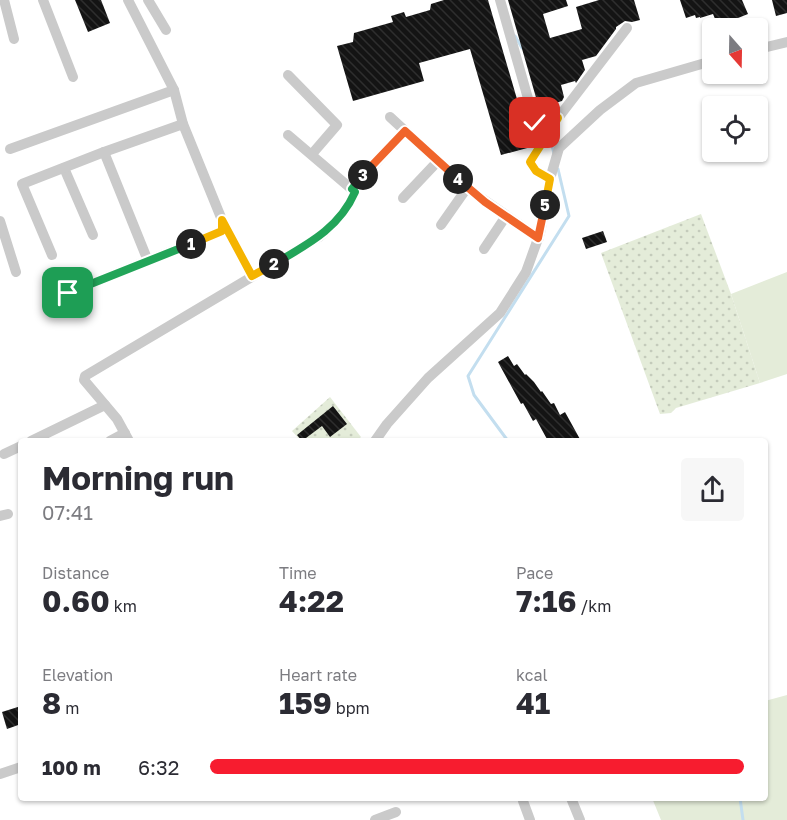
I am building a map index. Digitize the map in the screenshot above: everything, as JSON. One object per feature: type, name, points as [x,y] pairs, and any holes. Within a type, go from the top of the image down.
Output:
[{"type":"street","points":[[4,0],[15,39]]},
{"type":"street","points":[[44,0],[73,77]]},
{"type":"street","points":[[128,0],[174,90],[183,124],[222,220],[252,276]]},
{"type":"street","points":[[148,0],[166,30]]},
{"type":"street","points":[[500,0],[535,123],[558,118]]},
{"type":"street","points":[[550,179],[536,171],[530,162],[558,118],[627,28]]},
{"type":"street","points":[[768,47],[787,42]]},
{"type":"street","points":[[377,438],[428,378],[500,313],[525,272],[538,238],[559,148],[600,110],[636,83],[702,64]]},
{"type":"street","points":[[288,75],[337,125],[312,154]]},
{"type":"street","points":[[10,149],[174,90]]},
{"type":"street","points":[[390,117],[467,188],[538,238]]},
{"type":"street","points":[[52,255],[22,184],[183,124]]},
{"type":"street","points":[[352,189],[405,131]]},
{"type":"street","points":[[127,437],[84,380],[89,372],[319,237],[331,228],[351,201],[355,192],[288,135]]},
{"type":"street","points":[[104,152],[148,261]]},
{"type":"street","points":[[403,198],[438,161]]},
{"type":"street","points":[[64,168],[93,235]]},
{"type":"street","points":[[441,225],[467,188]]},
{"type":"street","points":[[484,249],[506,216]]},
{"type":"street","points":[[68,293],[222,231],[222,220]]},
{"type":"street","points":[[0,221],[16,272]]},
{"type":"street","points":[[37,438],[105,405]]},
{"type":"street","points":[[4,454],[18,447]]},
{"type":"street","points":[[0,774],[18,768]]},
{"type":"street","points":[[523,801],[530,820]]},
{"type":"street","points":[[572,801],[580,820]]},
{"type":"street","points":[[375,820],[396,812]]},
{"type":"green space","points":[[701,214],[731,294],[760,383],[676,408],[671,413],[660,414],[601,253]]},
{"type":"green space","points":[[787,272],[787,374],[760,383],[731,294]]},
{"type":"green space","points":[[330,397],[361,437],[298,438],[292,431]]},
{"type":"green space","points":[[787,695],[787,820],[661,820],[653,801],[768,801],[768,700]]},
{"type":"building","points":[[75,0],[101,0],[110,23],[88,32]]},
{"type":"building","points":[[444,0],[488,0],[531,147],[501,155],[470,49],[419,63],[424,81],[353,101],[337,46],[353,42],[354,33],[393,22],[391,16],[404,12],[406,17],[430,10],[431,4]]},
{"type":"building","points":[[508,0],[566,0],[568,6],[543,14],[550,38],[582,29],[576,7],[599,0],[634,0],[640,20],[625,21],[616,27],[596,56],[582,60],[585,70],[576,83],[575,81],[561,85],[564,97],[562,101],[539,108]]},
{"type":"building","points":[[680,0],[742,0],[748,14],[738,18],[715,18],[713,14],[700,18],[696,18],[695,15],[686,18]]},
{"type":"building","points":[[772,0],[787,0],[787,13],[776,16]]},
{"type":"building","points":[[603,231],[607,242],[586,249],[582,238]]},
{"type":"building","points":[[508,356],[514,366],[517,364],[551,404],[554,403],[560,415],[565,412],[579,438],[546,438],[536,419],[533,421],[523,403],[521,404],[498,362]]},
{"type":"building","points":[[333,406],[347,424],[330,437],[322,426],[306,438],[300,438],[297,435]]},
{"type":"building","points":[[18,707],[18,725],[7,729],[2,712]]},
{"type":"waterway","points":[[515,36],[522,48]]},
{"type":"waterway","points":[[542,105],[545,119]]},
{"type":"waterway","points":[[550,137],[554,154]]},
{"type":"waterway","points":[[506,438],[474,395],[468,376],[569,216],[558,169]]},
{"type":"waterway","points":[[740,801],[743,820]]},
{"type":"route","points":[[68,293],[222,231],[222,220],[252,276],[331,228],[351,201],[355,192],[352,189],[405,131],[467,188],[538,238],[550,179],[536,171],[530,162],[558,118],[535,123]]}]
